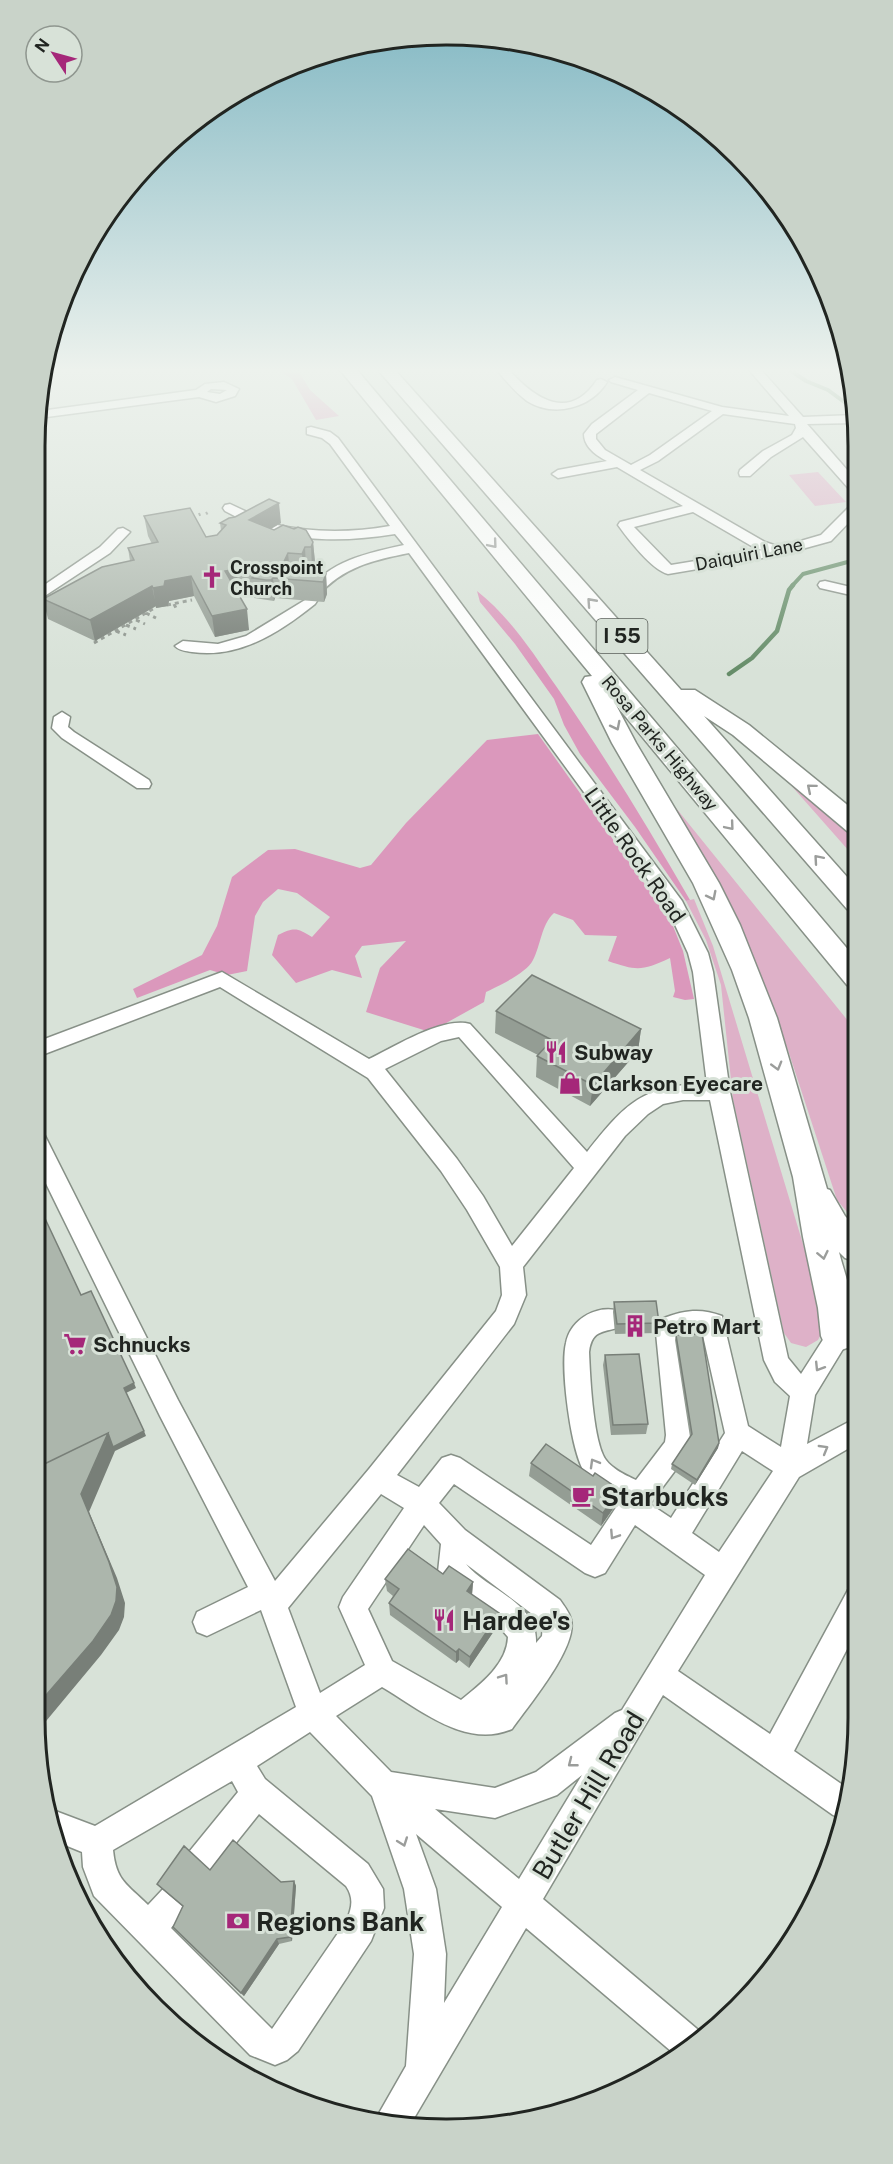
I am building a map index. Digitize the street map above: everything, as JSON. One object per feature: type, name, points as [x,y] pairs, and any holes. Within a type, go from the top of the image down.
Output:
[{"type":"highway","name":"Rosa Parks Highway","points":[[433,471],[848,968]]},
{"type":"highway","name":"Rosa Parks Highway","points":[[475,471],[848,894]]},
{"type":"highway","points":[[571,636],[624,743],[706,883],[727,925],[763,1018],[809,1177],[819,1237],[835,1308],[838,1336]]},
{"type":"highway","points":[[655,674],[741,730],[848,818]]},
{"type":"highway","points":[[809,1177],[833,1226],[848,1240]]},
{"type":"street","name":"Little Rock Road","points":[[357,471],[673,901],[698,953],[703,972],[719,1092],[776,1360],[784,1374],[803,1392]]},
{"type":"street","points":[[558,474],[575,471]]},
{"type":"street","points":[[633,471],[760,545],[780,551]]},
{"type":"street","name":"Daiquiri Lane","points":[[694,507],[625,525],[649,553],[668,570],[780,551],[826,538],[848,516]]},
{"type":"street","points":[[231,508],[267,526],[305,535],[334,537],[398,529]]},
{"type":"street","points":[[45,591],[105,550],[123,532]]},
{"type":"street","points":[[183,646],[200,650],[218,650],[248,641],[266,633],[312,597],[337,572],[355,561],[412,548]]},
{"type":"street","points":[[825,585],[848,590]]},
{"type":"street","points":[[62,717],[60,728],[68,735],[143,784]]},
{"type":"street","points":[[45,1047],[222,979],[375,1072],[449,1165],[475,1203],[511,1265],[514,1295],[506,1317],[378,1478],[270,1599],[207,1622]]},
{"type":"street","points":[[369,1068],[436,1035],[464,1029],[588,1168]]},
{"type":"street","points":[[511,1265],[617,1130],[640,1108],[658,1097],[683,1092],[719,1092]]},
{"type":"street","points":[[45,1158],[169,1408],[270,1599],[313,1714],[384,1786],[684,2041]]},
{"type":"street","points":[[614,1319],[602,1319],[590,1325],[578,1342],[587,1445],[591,1460],[600,1472],[675,1537],[723,1571]]},
{"type":"street","name":"Butler Hill Road","points":[[395,2116],[659,1675],[790,1468],[803,1392],[848,1320]]},
{"type":"street","points":[[378,1478],[422,1504],[454,1549],[550,1610],[558,1622],[555,1641],[502,1719],[463,1718],[382,1671],[353,1607],[422,1504],[451,1467],[595,1563],[677,1447],[679,1434],[668,1333],[664,1322],[708,1321],[713,1323],[738,1434],[790,1468]]},
{"type":"street","points":[[675,1537],[738,1434]]},
{"type":"street","name":"Butler Hill Road","points":[[790,1468],[848,1435]]},
{"type":"street","points":[[454,1549],[452,1572],[516,1622],[524,1635],[524,1648],[494,1692],[463,1718]]},
{"type":"street","points":[[775,1755],[848,1619]]},
{"type":"street","points":[[97,1842],[237,1761],[382,1671]]},
{"type":"street","points":[[659,1675],[839,1800]]},
{"type":"street","points":[[384,1786],[495,1803],[546,1784],[635,1715]]},
{"type":"street","points":[[97,1842],[99,1867],[105,1885],[262,2043],[275,2048],[286,2038],[360,1930],[368,1908],[367,1889],[357,1875],[257,1792],[237,1761]]},
{"type":"street","points":[[384,1786],[420,1889],[430,1954],[423,2071]]},
{"type":"street","points":[[200,1863],[257,1792]]},
{"type":"street","points":[[61,1828],[97,1842]]},
{"type":"street","points":[[149,1929],[174,1900]]},
{"type":"path","points":[[206,512],[209,517]]},
{"type":"path","points":[[198,513],[201,518]]},
{"type":"path","points":[[167,605],[192,600]]},
{"type":"path","points":[[174,604],[177,610]]},
{"type":"path","points":[[94,643],[156,607]]},
{"type":"path","points":[[146,613],[156,618]]},
{"type":"path","points":[[135,619],[145,624]]},
{"type":"path","points":[[126,625],[135,629]]},
{"type":"path","points":[[116,631],[126,635]]},
{"type":"shaded area","points":[[818,472],[846,502],[815,506],[789,475]]},
{"type":"shaded area","points":[[477,591],[500,612],[530,648],[591,738],[690,900],[686,901],[635,827],[580,754],[564,725],[554,699],[515,644],[480,602]]},
{"type":"shaded area","points":[[538,734],[671,921],[683,951],[694,999],[685,1000],[673,997],[675,991],[670,958],[639,968],[626,967],[608,961],[617,936],[585,935],[573,920],[554,913],[546,923],[533,960],[525,970],[486,992],[484,1002],[430,1032],[366,1012],[380,968],[406,941],[362,946],[355,956],[362,978],[332,970],[296,983],[272,955],[278,935],[296,930],[312,937],[330,917],[297,893],[278,889],[263,902],[255,916],[247,971],[227,975],[210,970],[137,998],[133,989],[202,955],[217,926],[232,877],[268,850],[295,849],[360,868],[371,865],[406,823],[487,740]]},
{"type":"shaded area","points":[[781,774],[848,830],[848,850]]},
{"type":"shaded area","points":[[676,808],[848,1021],[848,1213],[837,1200],[788,1050],[743,930],[721,887],[671,809]]},
{"type":"shaded area","points":[[694,899],[713,946],[819,1297],[825,1326],[818,1340],[806,1347],[791,1343],[784,1333],[733,1099],[721,985],[706,940],[686,901]]},
{"type":"building","points":[[269,499],[279,503],[249,520],[274,530],[283,525],[306,530],[313,542],[311,547],[305,547],[302,554],[288,553],[280,570],[326,574],[323,582],[273,578],[266,580],[252,578],[255,575],[236,569],[225,571],[247,609],[212,616],[191,576],[165,581],[164,586],[153,588],[152,586],[90,620],[45,600],[102,567],[134,560],[128,548],[158,542],[144,516],[190,508],[206,537],[217,535],[226,525],[220,523]]},
{"type":"building","points":[[532,975],[641,1029],[593,1085],[537,1056],[552,1040],[496,1011]]},
{"type":"building","name":"Schnucks","points":[[45,1218],[81,1295],[91,1291],[134,1383],[124,1388],[144,1431],[113,1447],[108,1433],[45,1464]]},
{"type":"building","points":[[656,1301],[659,1323],[617,1324],[614,1302]]},
{"type":"building","name":"Petro Mart","points":[[702,1334],[719,1443],[697,1480],[672,1464],[692,1434],[676,1335]]},
{"type":"building","name":"Petro Mart","points":[[639,1354],[648,1424],[613,1425],[605,1355]]},
{"type":"building","points":[[108,1433],[81,1494],[117,1587],[116,1601],[111,1615],[93,1641],[45,1696],[45,1464]]},
{"type":"building","points":[[546,1444],[593,1476],[595,1473],[620,1490],[603,1513],[531,1463]]},
{"type":"building","name":"Hardee's","points":[[408,1549],[443,1574],[449,1566],[473,1582],[467,1591],[499,1613],[470,1657],[459,1649],[456,1652],[389,1603],[399,1589],[385,1579]]},
{"type":"building","name":"Regions Bank","points":[[233,1840],[281,1882],[294,1881],[290,1937],[277,1939],[241,1993],[173,1927],[183,1906],[157,1884],[184,1846],[210,1870]]},
{"type":"waterway","points":[[792,586],[803,574],[848,562]]},
{"type":"waterway","points":[[729,674],[752,658],[777,631],[789,590],[793,585]]},
{"type":"place","name":"Crosspoint Church","points":[[212,577]]},
{"type":"place","name":"Subway","points":[[556,1052]]},
{"type":"place","name":"Clarkson Eyecare","points":[[570,1083]]},
{"type":"place","name":"Petro Mart","points":[[635,1326]]},
{"type":"place","name":"Schnucks","points":[[75,1344]]},
{"type":"place","name":"Starbucks","points":[[583,1496]]},
{"type":"place","name":"Hardee's","points":[[444,1620]]},
{"type":"place","name":"Regions Bank","points":[[238,1921]]}]
